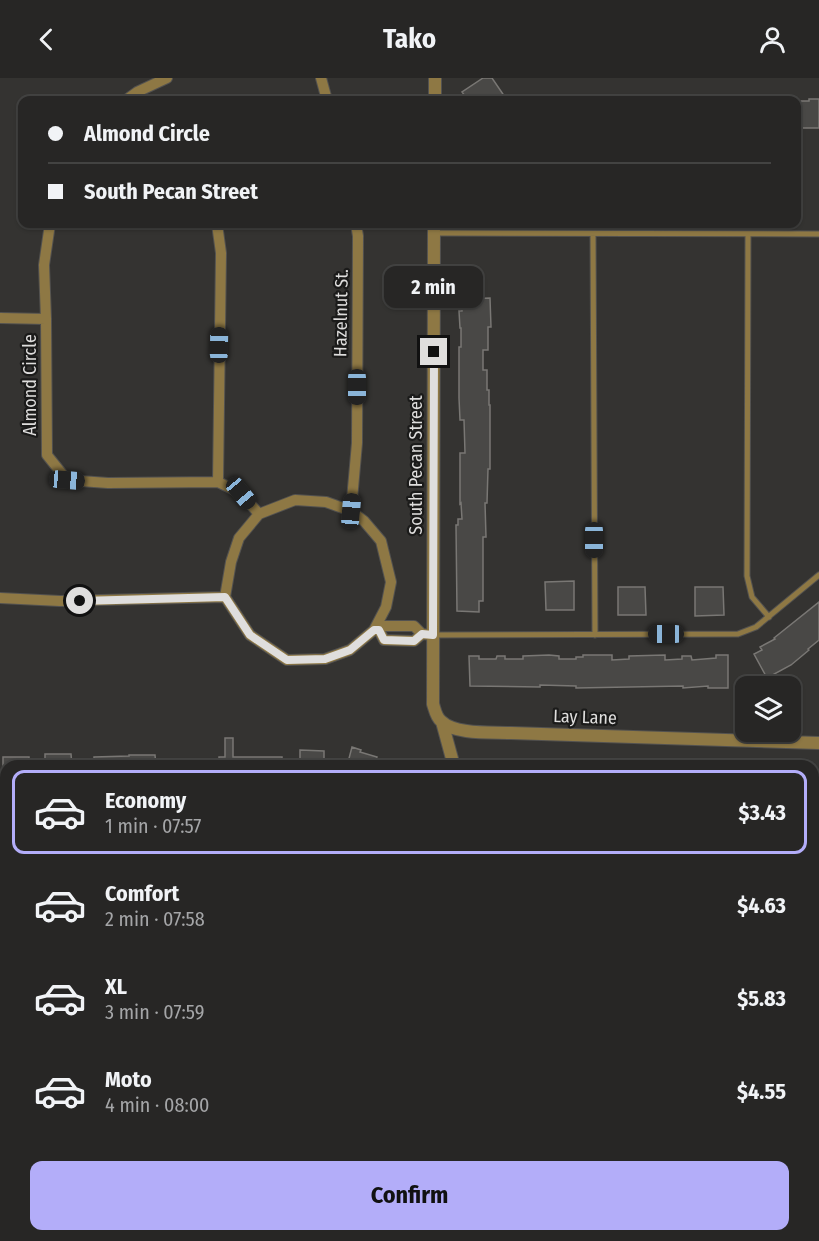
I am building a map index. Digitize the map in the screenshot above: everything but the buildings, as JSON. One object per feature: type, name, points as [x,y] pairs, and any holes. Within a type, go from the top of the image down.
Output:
[{"type":"street","points":[[140,96],[167,78]]},
{"type":"street","points":[[321,78],[326,96]]},
{"type":"street","points":[[435,78],[435,96]]},
{"type":"street","name":"Almond Circle","points":[[49,228],[44,265],[47,455],[67,480],[108,483],[218,482],[241,493],[259,514]]},
{"type":"street","points":[[218,228],[221,253],[218,482]]},
{"type":"street","name":"Hazelnut St.","points":[[351,511],[357,443],[357,228]]},
{"type":"street","name":"South Pecan Street","points":[[428,635],[434,229]]},
{"type":"street","points":[[0,318],[46,319]]},
{"type":"street","points":[[377,630],[386,608],[391,582],[381,541],[364,521],[351,511],[326,502],[295,500],[259,514],[239,538],[231,562],[225,597],[250,635],[287,660],[325,659],[350,650],[383,626],[414,626],[428,635],[433,704],[436,715],[442,722],[452,760]]},
{"type":"street","points":[[0,598],[60,601],[225,597]]},
{"type":"street","name":"Lay Lane","points":[[442,722],[452,728],[462,730],[511,733],[819,743]]},
{"type":"lane","points":[[434,229],[593,234],[819,234]]},
{"type":"lane","points":[[593,234],[595,635]]},
{"type":"lane","points":[[748,234],[747,576],[752,597],[769,617]]},
{"type":"lane","points":[[428,635],[738,634],[756,627],[819,575]]},
{"type":"route","points":[[80,601],[225,597],[250,635],[287,660],[325,659],[350,650],[374,630],[379,630],[384,640],[414,641],[422,634],[433,635],[434,352]]}]
